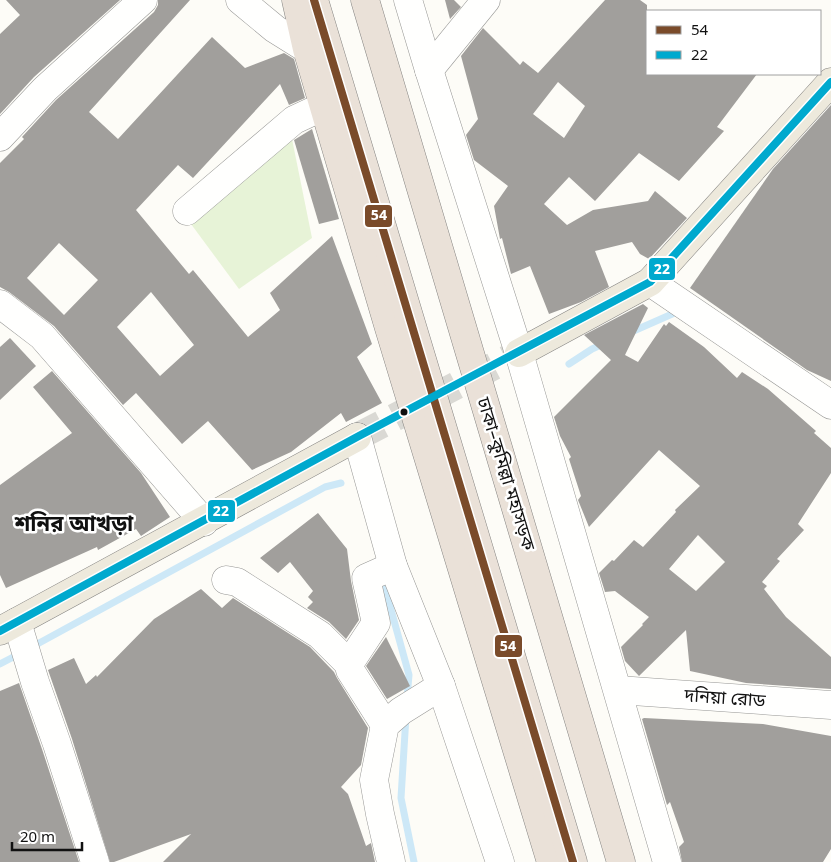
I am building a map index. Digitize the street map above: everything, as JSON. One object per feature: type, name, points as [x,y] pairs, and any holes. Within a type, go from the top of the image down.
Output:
[{"type":"highway","points":[[296,0],[307,49],[389,328],[551,862]]},
{"type":"highway","points":[[314,0],[572,862]]},
{"type":"highway","name":"ঢাকা–কুমিল্লা মহাসড়ক","points":[[365,0],[621,862]]},
{"type":"main road","points":[[520,352],[650,282],[831,82]]},
{"type":"main road","points":[[13,631],[358,437]]},
{"type":"street","points":[[0,137],[45,89],[143,0]]},
{"type":"street","points":[[240,0],[275,29],[307,49]]},
{"type":"street","points":[[408,0],[520,352],[667,862]]},
{"type":"street","points":[[429,70],[486,0]]},
{"type":"street","points":[[187,210],[294,120],[324,106]]},
{"type":"street","points":[[650,282],[831,405]]},
{"type":"street","points":[[0,304],[42,336],[204,522]]},
{"type":"street","points":[[358,437],[393,566],[441,686],[500,862]]},
{"type":"street","points":[[349,664],[376,622],[366,578],[393,566]]},
{"type":"street","points":[[226,580],[237,582],[320,635],[349,664],[350,670],[385,726]]},
{"type":"street","points":[[13,631],[57,744],[95,862]]},
{"type":"street","points":[[391,862],[374,780],[385,726],[401,710],[441,686]]},
{"type":"street","name":"দনিয়া রোড","points":[[618,690],[831,706]]},
{"type":"green space","points":[[292,139],[312,238],[239,289],[191,224]]},
{"type":"building","points":[[6,0],[120,0],[34,77],[0,114],[0,34],[20,15]]},
{"type":"building","points":[[158,0],[190,0],[89,112],[118,139],[212,37],[245,68],[284,53],[294,59],[305,98],[289,105],[280,84],[193,178],[178,165],[136,210],[189,274],[193,270],[248,337],[280,310],[270,293],[332,236],[372,344],[357,357],[382,403],[346,422],[341,413],[291,452],[252,470],[208,421],[182,444],[136,393],[123,405],[54,326],[0,287],[0,163],[24,139],[22,137],[56,100],[154,12],[158,5]],"holes":[[[59,243],[98,280],[64,315],[27,278]],[[151,292],[194,345],[160,376],[117,327]]]},
{"type":"building","points":[[445,0],[454,0],[461,7],[450,19]]},
{"type":"building","points":[[605,0],[640,0],[647,5],[646,75],[756,75],[717,127],[724,131],[679,181],[639,153],[595,201],[569,177],[544,204],[567,225],[593,210],[648,201],[655,191],[687,218],[649,259],[640,254],[632,242],[595,251],[609,287],[581,302],[549,314],[530,266],[511,274],[502,238],[500,239],[494,206],[508,186],[474,160],[466,135],[478,119],[461,56],[483,28],[520,65],[523,61],[538,73]],"holes":[[[558,82],[585,106],[564,138],[533,114]]]},
{"type":"building","points":[[831,105],[831,381],[807,370],[690,288],[773,169]]},
{"type":"building","points":[[312,129],[339,219],[319,224],[294,140]]},
{"type":"building","points":[[643,304],[648,308],[625,355],[638,362],[664,324],[666,326],[669,322],[704,347],[737,378],[742,372],[768,389],[816,431],[814,433],[831,448],[831,473],[798,524],[804,530],[777,559],[780,561],[762,582],[767,586],[764,589],[786,617],[831,657],[831,689],[746,683],[690,671],[686,630],[639,676],[625,661],[621,647],[649,617],[615,591],[605,592],[599,573],[612,560],[614,561],[634,540],[643,547],[676,512],[675,510],[700,486],[659,450],[589,527],[578,500],[581,496],[569,459],[571,457],[560,436],[554,417],[611,360],[584,335]],"holes":[[[698,535],[725,562],[696,591],[669,569]]]},
{"type":"building","points":[[10,338],[36,366],[0,400],[0,347]]},
{"type":"building","points":[[52,371],[141,473],[170,517],[141,536],[136,529],[98,550],[97,547],[6,588],[0,575],[0,485],[72,433],[33,387]]},
{"type":"building","points":[[318,513],[347,549],[359,620],[346,639],[329,622],[307,608],[313,602],[308,597],[313,591],[290,562],[278,573],[260,558]]},
{"type":"building","points":[[201,589],[222,608],[233,598],[310,647],[334,672],[368,728],[361,765],[341,787],[348,794],[366,846],[371,843],[375,862],[163,862],[191,834],[110,862],[72,739],[48,670],[74,658],[86,684],[96,675],[97,677],[154,619]]},
{"type":"building","points":[[386,637],[410,686],[387,699],[366,666]]},
{"type":"building","points":[[19,683],[79,862],[0,862],[0,691]]},
{"type":"building","points":[[642,719],[763,724],[831,736],[831,849],[823,862],[682,862],[679,847],[684,842],[670,802],[667,805]]},
{"type":"waterway","points":[[629,333],[679,311]]},
{"type":"waterway","points":[[569,364],[603,344]]},
{"type":"waterway","points":[[30,648],[325,487],[341,483]]},
{"type":"waterway","points":[[382,577],[409,675],[407,698]]},
{"type":"waterway","points":[[0,664],[21,653]]},
{"type":"waterway","points":[[406,716],[401,798],[414,862]]},
{"type":"tunnel","points":[[357,437],[519,353]]},
{"type":"transit line","name":"54","points":[[314,0],[573,862]]},
{"type":"transit line","name":"22","points":[[0,631],[357,437],[650,282],[831,82]]},
{"type":"district","name":"শনির আখড়া","points":[[74,523]]}]
